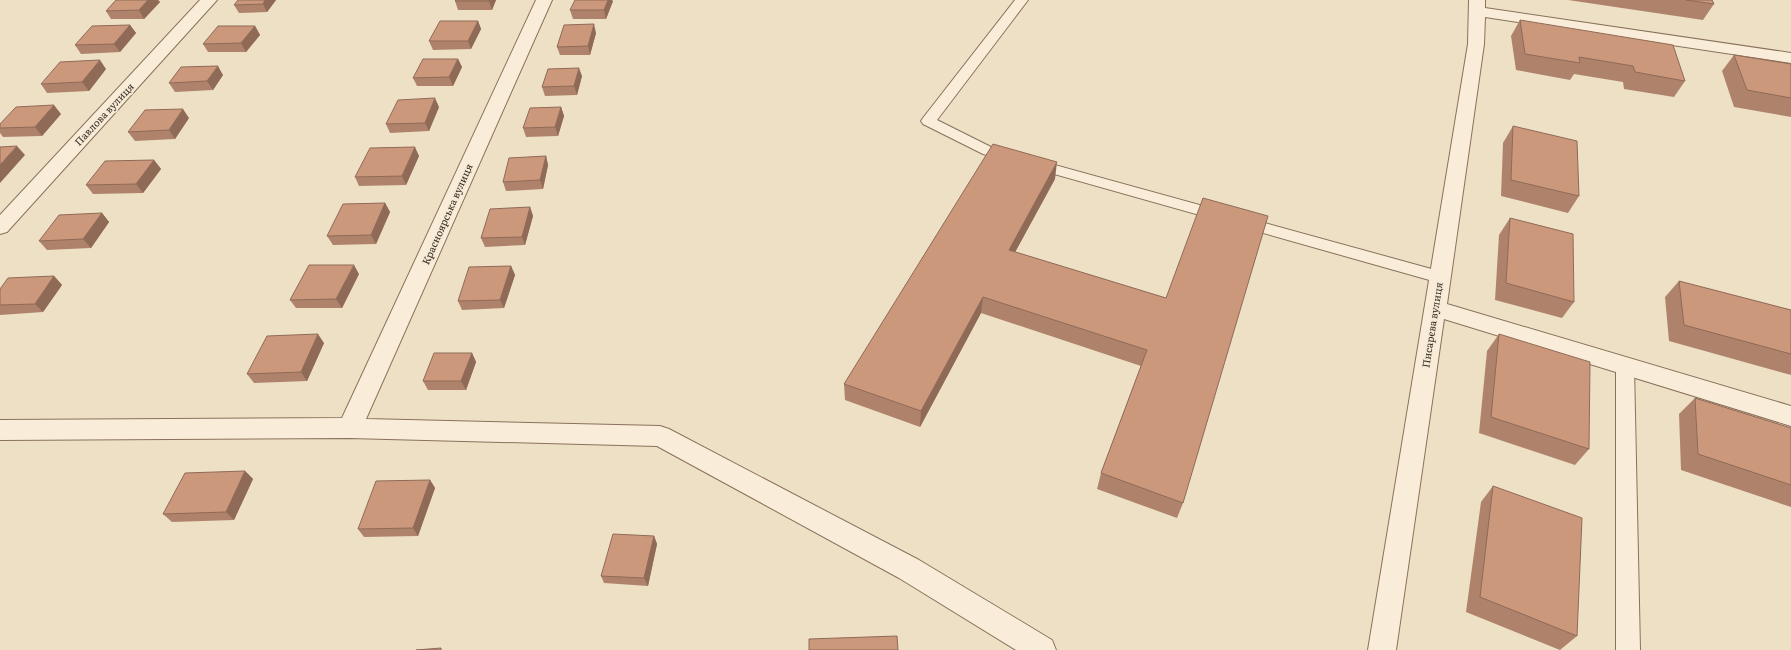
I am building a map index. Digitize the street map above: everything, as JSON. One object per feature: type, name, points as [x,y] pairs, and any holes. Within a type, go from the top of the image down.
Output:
[{"type":"street","name":"Павлова вулиця","points":[[0,227],[209,0]]},
{"type":"street","name":"Красноярська вулиця","points":[[350,428],[544,0]]},
{"type":"street","points":[[1476,6],[1791,58]]},
{"type":"street","name":"Писарєва вулиця","points":[[1382,650],[1476,44],[1476,6]]},
{"type":"street","points":[[1435,308],[1791,416]]},
{"type":"street","points":[[0,430],[350,428],[660,436],[909,569],[1042,650]]},
{"type":"lane","points":[[1022,0],[928,121],[988,151],[1440,277]]},
{"type":"lane","points":[[1626,366],[1628,650]]},
{"type":"building","points":[[116,0],[148,0],[139,10],[106,11]]},
{"type":"building","points":[[238,0],[265,0],[263,4],[234,5]]},
{"type":"building","points":[[489,0],[489,1],[455,1]]},
{"type":"building","points":[[575,0],[608,0],[604,10],[570,10]]},
{"type":"building","points":[[1686,0],[1712,0],[1714,4]]},
{"type":"building","points":[[1520,20],[1673,45],[1685,81],[1635,72],[1633,66],[1579,57],[1580,63],[1525,54]]},
{"type":"building","points":[[440,21],[478,21],[468,41],[429,41]]},
{"type":"building","points":[[594,24],[588,46],[557,47],[564,25]]},
{"type":"building","points":[[130,25],[114,44],[75,45],[92,26]]},
{"type":"building","points":[[218,26],[255,26],[241,43],[203,44]]},
{"type":"building","points":[[1734,55],[1791,64],[1791,98],[1747,90]]},
{"type":"building","points":[[423,59],[458,59],[449,77],[413,78]]},
{"type":"building","points":[[100,60],[82,82],[41,84],[60,62]]},
{"type":"building","points":[[218,66],[207,81],[169,83],[181,67]]},
{"type":"building","points":[[579,68],[574,86],[542,87],[548,69]]},
{"type":"building","points":[[435,98],[425,123],[386,124],[398,100]]},
{"type":"building","points":[[54,105],[35,127],[0,128],[0,124],[16,107]]},
{"type":"building","points":[[561,107],[555,127],[523,128],[530,108]]},
{"type":"building","points":[[183,109],[169,130],[128,132],[145,110]]},
{"type":"building","points":[[1513,126],[1577,141],[1579,196],[1511,180]]},
{"type":"building","points":[[993,144],[1057,162],[1009,250],[1166,298],[1203,198],[1268,216],[1183,503],[1101,473],[1147,350],[983,297],[921,411],[844,384]]},
{"type":"building","points":[[17,146],[0,165],[0,147]]},
{"type":"building","points":[[415,147],[402,176],[355,177],[370,148]]},
{"type":"building","points":[[546,156],[540,180],[503,182],[509,158]]},
{"type":"building","points":[[154,160],[136,184],[86,185],[105,161]]},
{"type":"building","points":[[385,203],[371,235],[327,236],[343,204]]},
{"type":"building","points":[[530,207],[522,237],[481,238],[490,209]]},
{"type":"building","points":[[102,213],[83,239],[39,241],[59,215]]},
{"type":"building","points":[[1510,218],[1573,234],[1574,302],[1506,283]]},
{"type":"building","points":[[309,265],[354,265],[336,299],[290,300]]},
{"type":"building","points":[[511,266],[500,300],[458,301],[469,267]]},
{"type":"building","points":[[54,276],[35,304],[0,305],[0,289],[8,278]]},
{"type":"building","points":[[1679,281],[1791,310],[1791,354],[1684,325]]},
{"type":"building","points":[[318,334],[301,372],[247,374],[267,336]]},
{"type":"building","points":[[1499,334],[1590,362],[1589,449],[1491,417]]},
{"type":"building","points":[[434,353],[472,353],[461,381],[423,381]]},
{"type":"building","points":[[1695,398],[1791,428],[1791,485],[1698,454]]},
{"type":"building","points":[[245,471],[226,512],[163,514],[185,473]]},
{"type":"building","points":[[430,480],[413,528],[358,529],[376,481]]},
{"type":"building","points":[[1493,486],[1582,518],[1577,636],[1480,597]]},
{"type":"building","points":[[613,534],[654,536],[644,578],[601,576]]},
{"type":"building","points":[[897,636],[898,650],[809,650],[809,639]]},
{"type":"building","points":[[441,648],[441,650],[416,650]]}]
